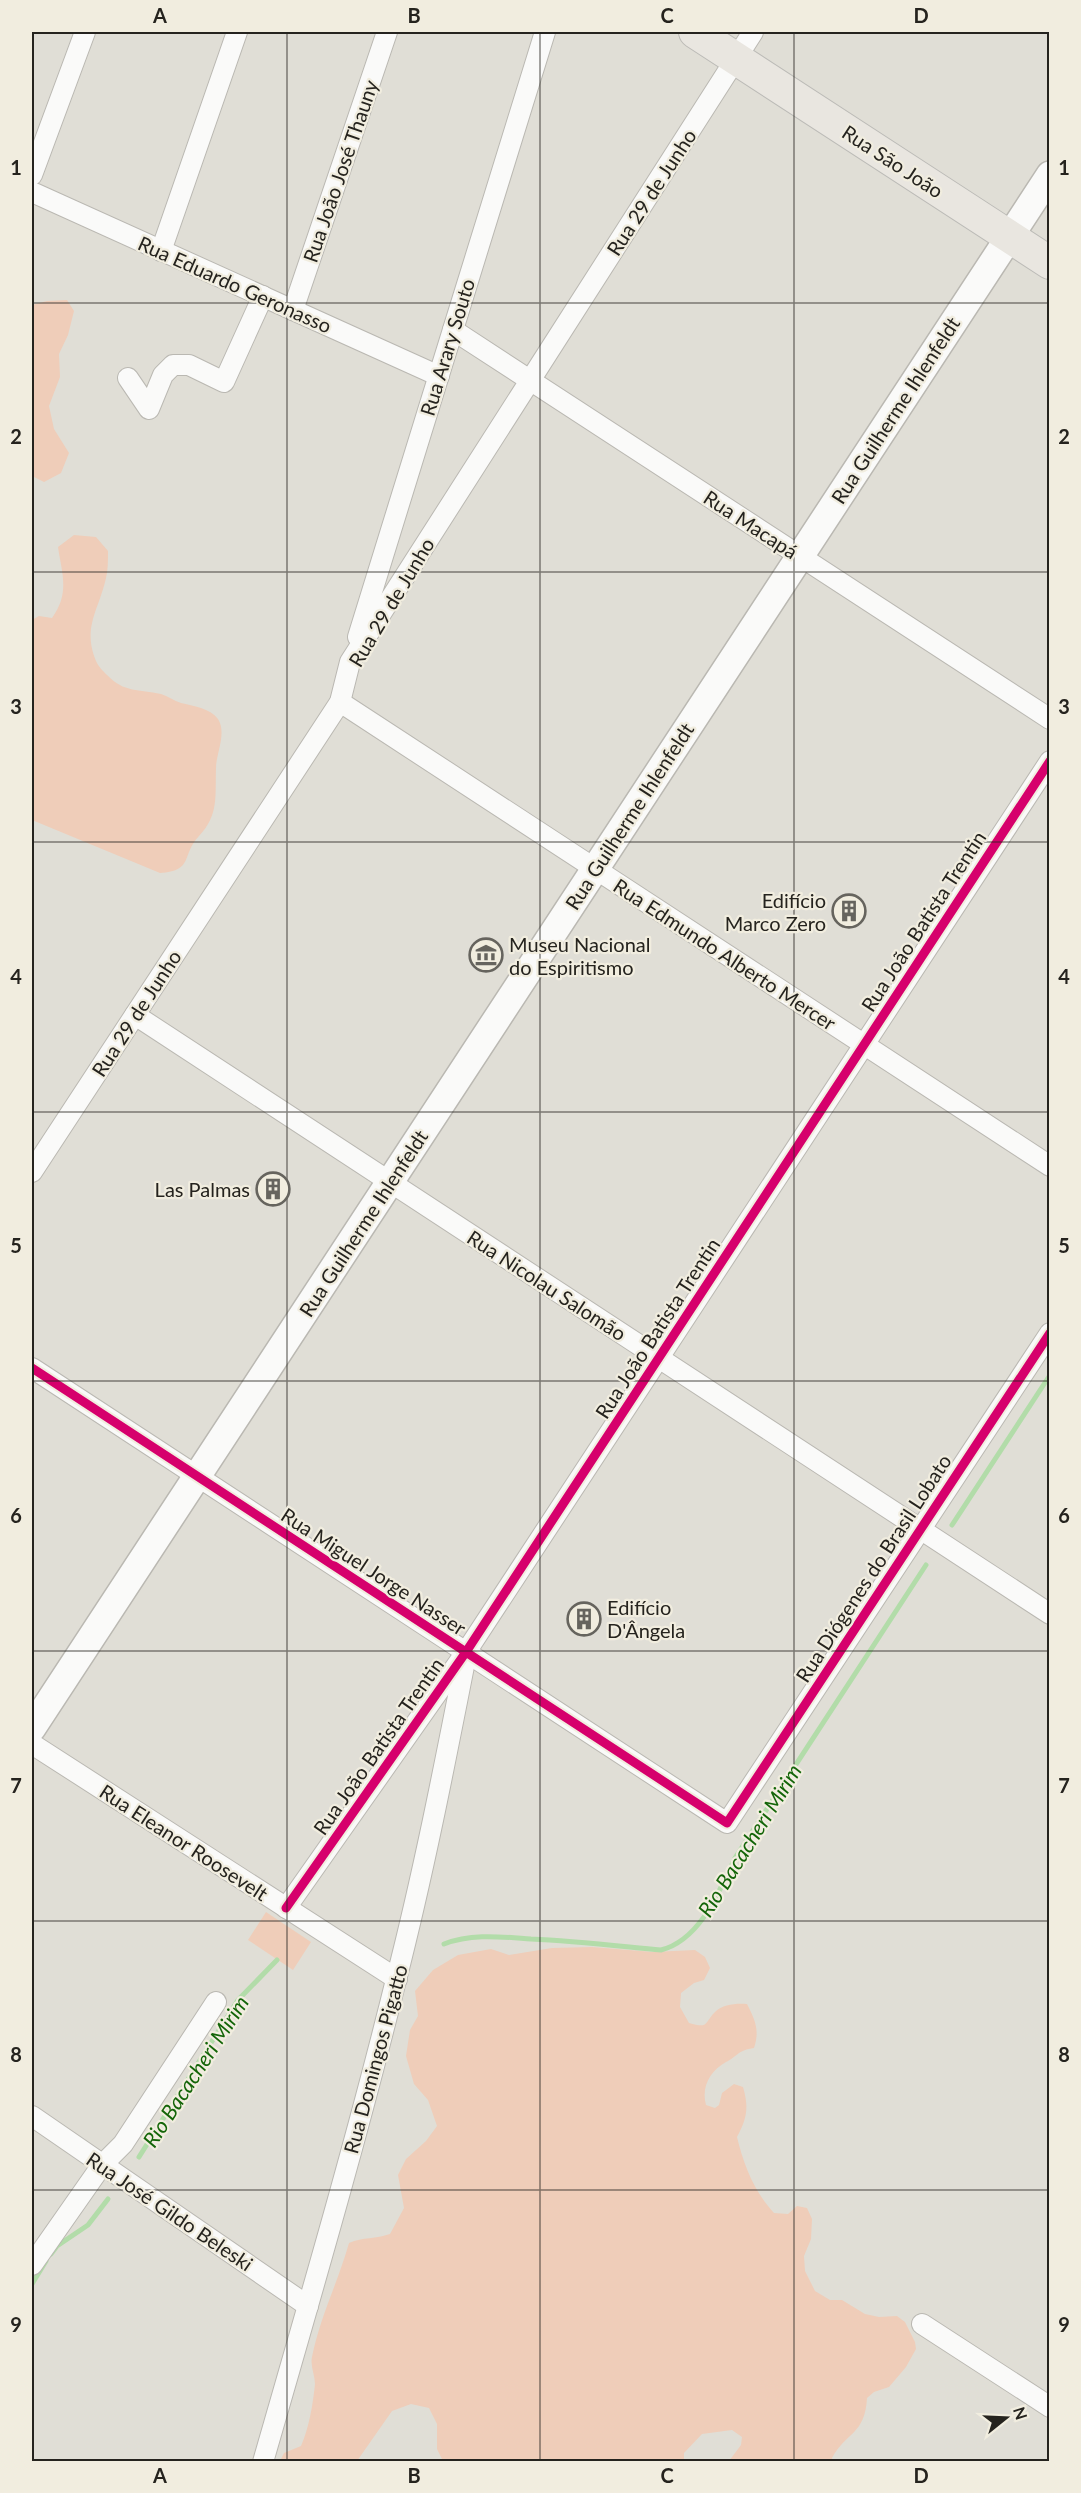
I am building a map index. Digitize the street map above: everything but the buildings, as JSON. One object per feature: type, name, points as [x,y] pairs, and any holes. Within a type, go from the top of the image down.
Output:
[{"type":"main road","name":"Rua São João","points":[[695,32],[1050,263]]},
{"type":"main road","name":"Rua Guilherme Ihlenfeldt","points":[[32,1728],[1050,175]]},
{"type":"street","points":[[32,175],[85,32]]},
{"type":"street","points":[[161,251],[237,32]]},
{"type":"street","name":"Rua João José Thauny","points":[[293,310],[387,32]]},
{"type":"street","name":"Rua Arary Souto","points":[[350,662],[545,32]]},
{"type":"street","name":"Rua 29 de Junho","points":[[32,1172],[340,702],[350,662],[753,32]]},
{"type":"street","name":"Rua Eduardo Geronasso","points":[[32,192],[439,376]]},
{"type":"street","points":[[128,378],[149,409],[163,375],[173,365],[189,365],[224,382],[262,296]]},
{"type":"street","name":"Rua Macapá","points":[[453,330],[1050,719]]},
{"type":"street","name":"Rua Edmundo Alberto Mercer","points":[[340,702],[1050,1166]]},
{"type":"street","name":"Rua João Batista Trentin","points":[[286,1908],[466,1652],[1050,761]]},
{"type":"street","name":"Rua Nicolau Salomão","points":[[135,1015],[1050,1614]]},
{"type":"street","name":"Rua Diógenes do Brasil Lobato","points":[[727,1823],[1050,1333]]},
{"type":"street","name":"Rua Miguel Jorge Nasser","points":[[32,1368],[727,1823]]},
{"type":"street","name":"Rua Domingos Pigatto","points":[[263,2462],[308,2306],[396,1979],[438,1798],[466,1652]]},
{"type":"street","name":"Rua Eleanor Roosevelt","points":[[32,1744],[396,1979]]},
{"type":"street","points":[[32,2265],[102,2164],[123,2145],[216,2002]]},
{"type":"street","name":"Rua José Gildo Beleski","points":[[32,2116],[308,2306]]},
{"type":"street","points":[[922,2324],[1050,2407]]},
{"type":"shaded area","points":[[67,300],[74,311],[68,335],[59,354],[60,377],[49,406],[54,429],[69,453],[61,473],[44,482],[32,476],[32,305],[47,301]]},
{"type":"shaded area","points":[[74,535],[96,537],[108,551],[106,578],[91,628],[92,649],[99,667],[113,681],[126,688],[161,694],[178,702],[206,710],[215,715],[220,725],[221,737],[216,762],[213,813],[190,850],[186,861],[171,872],[160,873],[32,820],[32,620],[39,616],[52,618],[58,609],[63,592],[63,575],[58,547]]},
{"type":"shaded area","points":[[266,1912],[311,1942],[293,1970],[248,1940]]},
{"type":"shaded area","points":[[592,1947],[653,1952],[695,1950],[705,1957],[710,1968],[704,1980],[694,1983],[681,1993],[680,2007],[689,2023],[703,2025],[722,2007],[747,2004],[756,2025],[757,2036],[754,2048],[741,2052],[715,2070],[706,2086],[706,2105],[715,2108],[719,2105],[722,2093],[734,2084],[743,2087],[746,2113],[737,2137],[743,2158],[755,2187],[774,2213],[788,2214],[797,2206],[807,2208],[812,2219],[811,2239],[804,2256],[805,2271],[815,2291],[830,2300],[842,2300],[865,2314],[879,2317],[897,2316],[905,2322],[916,2349],[906,2367],[889,2387],[874,2392],[867,2398],[863,2419],[837,2449],[832,2458],[833,2461],[729,2461],[741,2445],[742,2437],[732,2430],[702,2434],[684,2453],[684,2461],[443,2461],[437,2449],[437,2424],[429,2408],[411,2404],[392,2411],[357,2461],[280,2461],[284,2453],[301,2446],[306,2432],[315,2384],[312,2357],[349,2243],[390,2234],[404,2208],[398,2175],[406,2159],[426,2141],[437,2126],[428,2100],[414,2084],[406,2056],[410,2030],[418,2016],[415,1991],[433,1970],[458,1955],[491,1949],[509,1955],[552,1948]]},
{"type":"waterway","name":"Rio Bacacheri Mirim","points":[[952,1525],[1050,1375]]},
{"type":"waterway","name":"Rio Bacacheri Mirim","points":[[444,1944],[465,1938],[498,1937],[661,1950],[675,1945],[687,1936],[707,1913],[735,1858],[926,1565]]},
{"type":"waterway","name":"Rio Bacacheri Mirim","points":[[139,2157],[238,2000],[277,1960]]},
{"type":"waterway","name":"Rio Bacacheri Mirim","points":[[51,2254],[57,2246],[88,2225],[108,2199]]},
{"type":"waterway","name":"Rio Bacacheri Mirim","points":[[32,2284],[46,2261]]},
{"type":"cycle path","points":[[286,1908],[466,1652],[1050,761]]},
{"type":"cycle path","points":[[32,1368],[727,1823],[1050,1333]]},
{"type":"place","name":"Edifício Marco Zero","points":[[849,911]]},
{"type":"place","name":"Museu Nacional do Espiritismo","points":[[486,955]]},
{"type":"place","name":"Las Palmas","points":[[273,1189]]},
{"type":"place","name":"Edifício D'Ângela","points":[[584,1619]]}]
